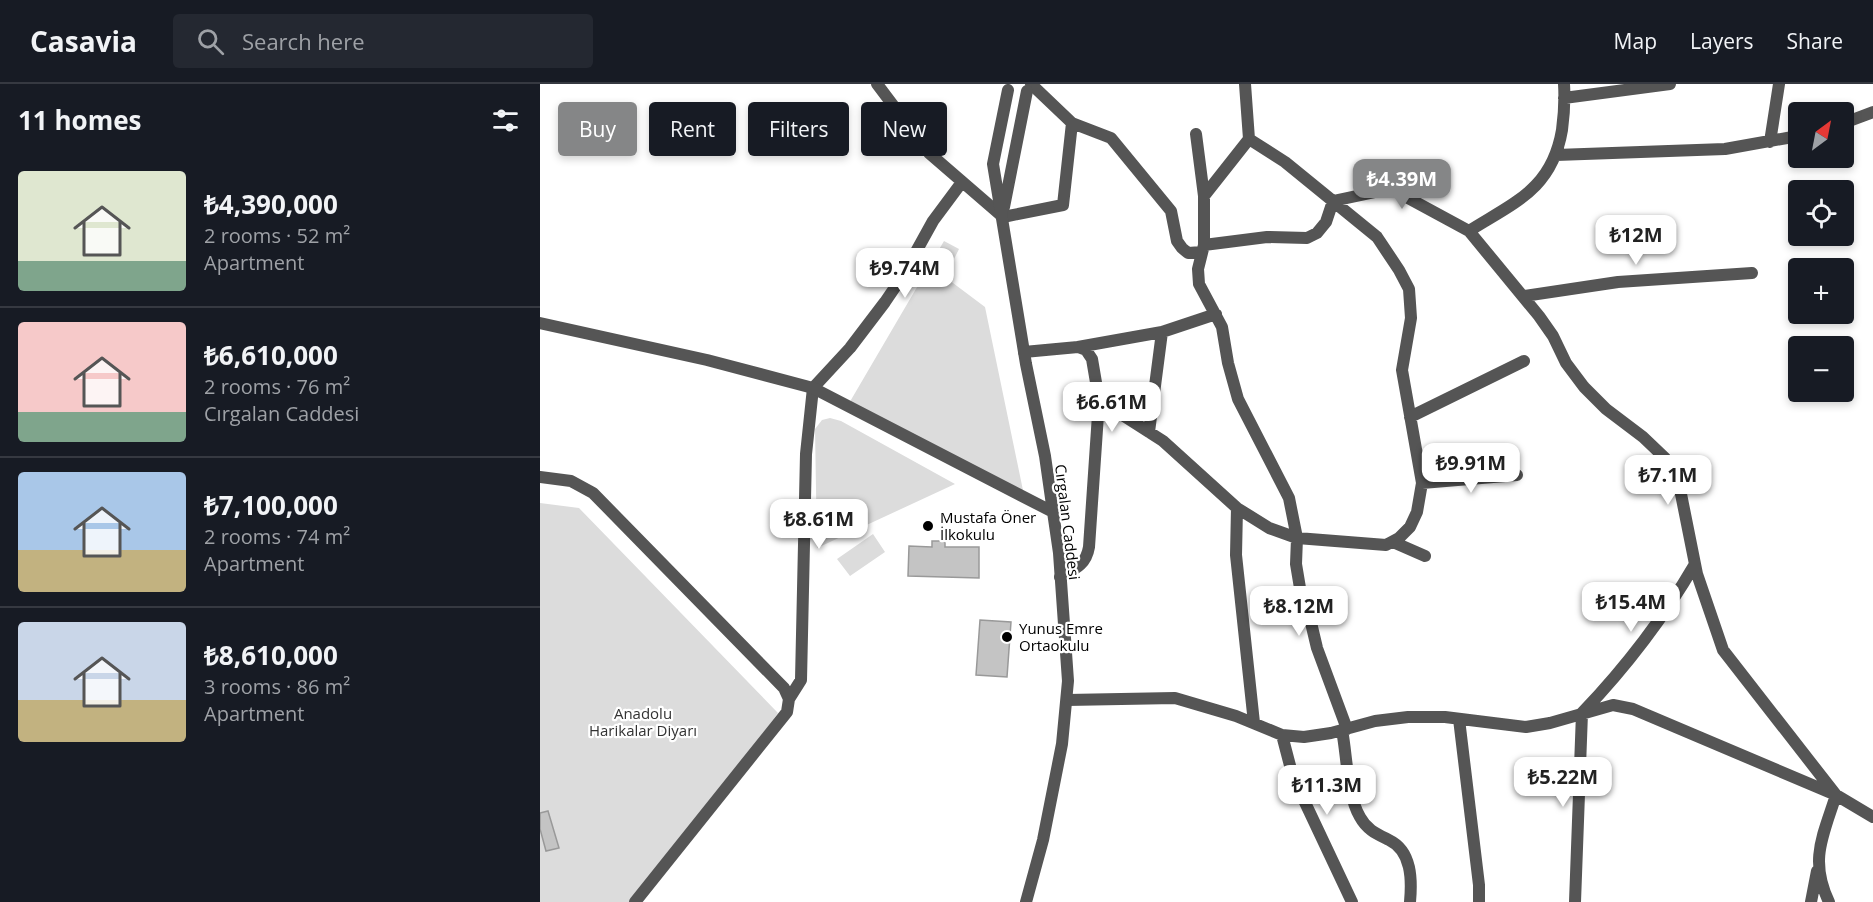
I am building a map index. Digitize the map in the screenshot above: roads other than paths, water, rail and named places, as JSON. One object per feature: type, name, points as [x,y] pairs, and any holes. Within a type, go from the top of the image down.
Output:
[{"type":"street","points":[[877,84],[929,153],[1003,217],[1063,205],[1072,123]]},
{"type":"street","points":[[1204,196],[1248,139],[1245,84]]},
{"type":"street","points":[[1469,231],[1515,203],[1547,173],[1556,155],[1563,122],[1564,84]]},
{"type":"street","points":[[1564,98],[1670,84]]},
{"type":"street","points":[[1770,142],[1779,84]]},
{"type":"street","points":[[1007,87],[1016,95],[1029,86],[1072,123],[1111,138],[1171,211],[1179,245],[1188,253],[1203,248],[1268,237],[1307,238],[1317,233],[1326,222],[1333,201]]},
{"type":"street","name":"Cırgalan Caddesi","points":[[1003,217],[1029,86]]},
{"type":"street","name":"Cırgalan Caddesi","points":[[1007,87],[993,164],[1024,352],[1045,456],[1060,577],[1067,663],[1067,700],[1062,744],[1050,811],[1026,902]]},
{"type":"street","points":[[1854,119],[1873,112]]},
{"type":"street","points":[[1196,134],[1204,196],[1203,248],[1198,268],[1199,284],[1222,327],[1228,363],[1238,399],[1289,498],[1297,538],[1296,564],[1300,588],[1317,648],[1345,730],[1356,809],[1372,832],[1395,843],[1404,853],[1410,868],[1410,902]]},
{"type":"street","points":[[1556,155],[1725,149],[1788,138]]},
{"type":"street","points":[[1099,400],[1163,441],[1237,508],[1269,528],[1297,538],[1386,545],[1405,533],[1414,520],[1422,483],[1402,370],[1411,318],[1409,289],[1405,279],[1377,237],[1285,162],[1248,139]]},
{"type":"street","points":[[635,902],[787,712],[789,699],[801,680],[806,454],[813,388],[850,348],[885,302],[902,277],[933,221],[962,182]]},
{"type":"street","points":[[1333,201],[1380,191],[1397,192],[1469,231],[1524,296],[1553,336],[1566,363],[1584,387],[1606,409],[1660,452],[1670,466],[1681,494],[1695,564],[1723,650],[1836,795]]},
{"type":"street","points":[[1524,296],[1618,282],[1752,273]]},
{"type":"street","points":[[1024,352],[1078,347],[1162,332],[1216,314]]},
{"type":"street","points":[[540,323],[707,360],[813,388],[1053,512]]},
{"type":"street","points":[[1149,432],[1162,332]]},
{"type":"street","points":[[1060,577],[1080,566],[1088,553],[1099,400],[1092,359],[1086,350],[1078,347]]},
{"type":"street","points":[[1410,417],[1524,361]]},
{"type":"street","points":[[1422,483],[1517,475]]},
{"type":"street","points":[[540,477],[571,481],[593,493],[783,688],[789,699]]},
{"type":"street","points":[[1237,508],[1236,555],[1254,723]]},
{"type":"street","points":[[1393,542],[1425,556]]},
{"type":"street","points":[[1575,902],[1582,713],[1646,639],[1695,564]]},
{"type":"street","points":[[1067,700],[1175,698],[1213,708],[1282,735],[1304,737],[1345,730],[1375,721],[1408,717],[1459,719],[1526,727],[1613,705],[1627,706],[1836,795],[1873,817]]},
{"type":"street","points":[[1459,719],[1479,902]]},
{"type":"street","points":[[1282,735],[1293,777],[1352,902]]},
{"type":"street","points":[[1811,902],[1819,850],[1836,795]]},
{"type":"street","points":[[1818,867],[1821,884],[1829,902]]},
{"type":"place","name":"Mustafa Öner İlkokulu","points":[[928,526]]},
{"type":"place","name":"Yunus Emre Ortaokulu","points":[[1007,637]]},
{"type":"park label","name":"Anadolu Harikalar Diyarı","points":[[643,722]]}]
